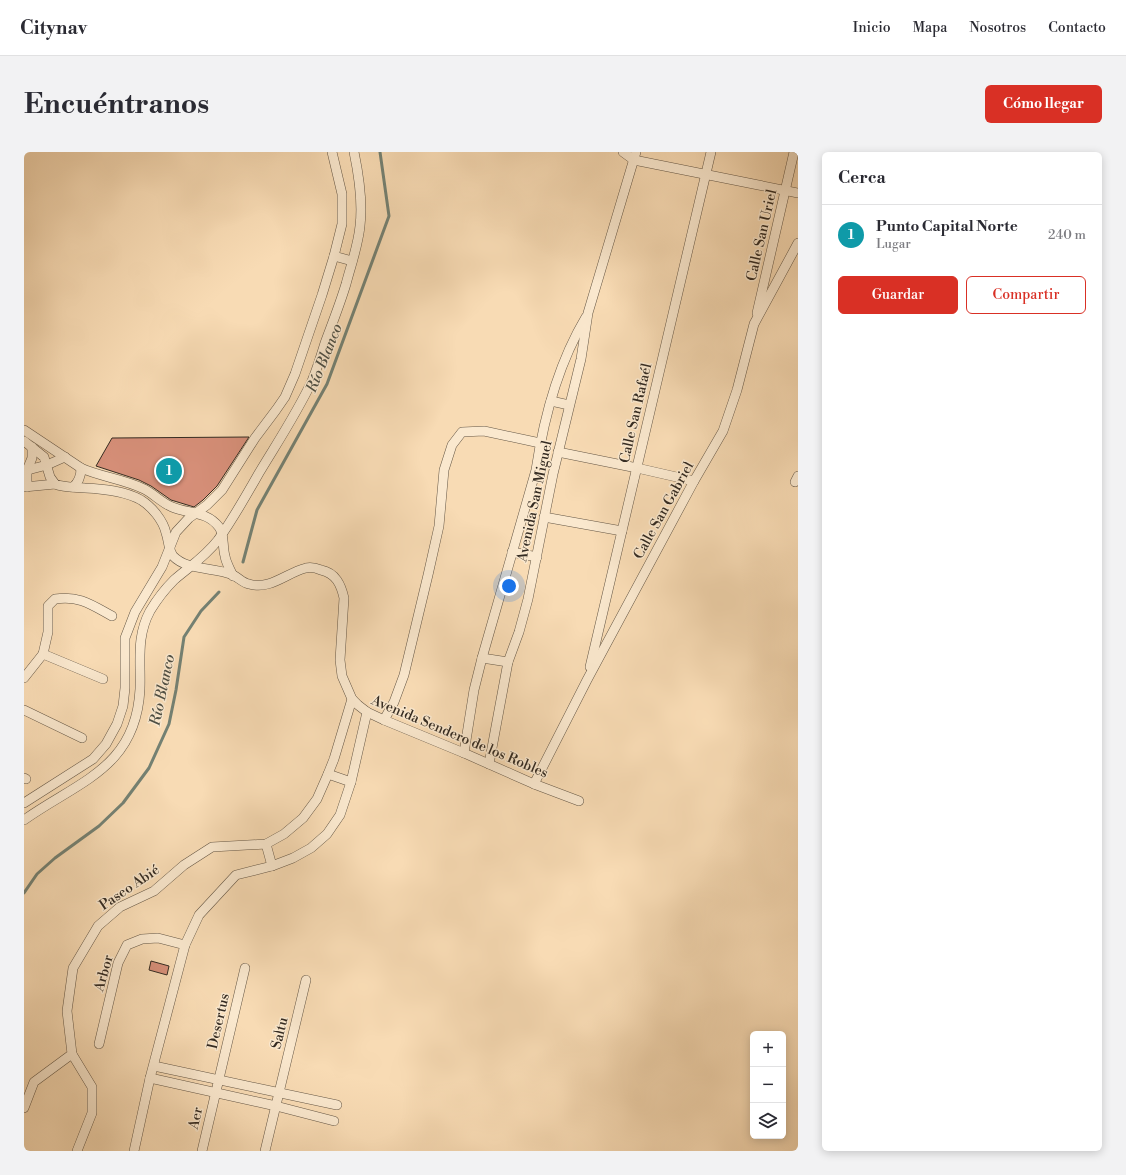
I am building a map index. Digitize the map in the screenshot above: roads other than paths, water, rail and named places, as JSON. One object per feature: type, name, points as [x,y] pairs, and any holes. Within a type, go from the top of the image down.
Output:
[{"type":"street","points":[[24,803],[93,759],[113,734],[123,706],[125,688],[125,638],[130,624],[145,594],[162,567],[176,532],[189,518],[215,498],[222,490],[255,438],[285,397],[305,347],[334,256],[342,224],[342,194],[332,152]]},
{"type":"street","points":[[24,820],[74,790],[102,770],[120,751],[132,728],[139,705],[139,658],[142,634],[150,612],[174,581],[209,551],[223,533],[298,408],[312,380],[341,300],[360,227],[361,192],[354,152]]},
{"type":"street","points":[[623,152],[705,174],[798,193]]},
{"type":"street","name":"Calle San Rafaél","points":[[587,680],[711,152]]},
{"type":"street","name":"Calle San Uriel","points":[[754,324],[794,152]]},
{"type":"street","name":"Avenida San Miguel","points":[[489,764],[508,662],[521,626],[528,599],[552,474],[581,359],[588,313],[635,156]]},
{"type":"street","name":"Calle San Gabriel","points":[[534,784],[587,680],[694,481],[723,431],[737,390],[754,324],[798,243]]},
{"type":"street","points":[[334,256],[352,261]]},
{"type":"street","name":"Avenida San Miguel","points":[[464,753],[474,690],[536,470],[540,443],[551,402],[563,362],[573,339],[588,313]]},
{"type":"street","points":[[551,402],[569,405]]},
{"type":"street","points":[[24,430],[80,468],[144,489],[171,507],[205,515],[212,520],[223,533],[224,555],[233,576]]},
{"type":"street","points":[[384,720],[394,702],[405,667],[439,526],[444,470],[452,445],[462,432],[484,431],[540,443]]},
{"type":"street","points":[[24,441],[44,457],[50,477],[55,484]]},
{"type":"street","points":[[32,447],[32,458],[26,470],[26,487],[55,484],[118,492],[130,495],[141,500],[153,511],[161,522],[166,532],[169,550]]},
{"type":"street","points":[[558,452],[694,481]]},
{"type":"street","points":[[26,470],[47,466],[65,457]]},
{"type":"street","points":[[73,487],[79,480],[81,472],[80,468]]},
{"type":"street","points":[[536,470],[552,474]]},
{"type":"street","points":[[544,518],[622,531]]},
{"type":"street","name":"Avenida Sendero de los Robles","points":[[169,550],[179,561],[192,566],[213,569],[233,576],[247,584],[259,586],[266,585],[306,568],[325,570],[332,574],[337,579],[344,598],[340,660],[342,676],[352,699],[367,712],[384,720],[534,784],[579,801]]},
{"type":"street","points":[[512,552],[537,557]]},
{"type":"street","points":[[24,678],[44,654],[48,632],[48,606],[55,599],[73,598],[81,600],[112,616]]},
{"type":"street","points":[[44,654],[102,679]]},
{"type":"street","points":[[482,658],[508,662]]},
{"type":"street","name":"Paseo Abié","points":[[72,1054],[67,1011],[73,968],[98,926],[120,906],[154,891],[184,865],[212,847],[266,844],[284,834],[303,818],[317,799],[328,774],[352,699]]},
{"type":"street","points":[[24,710],[82,738]]},
{"type":"street","points":[[134,1151],[150,1078],[185,946],[199,914],[236,876],[294,858],[311,848],[326,834],[340,815],[351,782],[367,712]]},
{"type":"street","points":[[328,774],[351,782]]},
{"type":"street","points":[[266,844],[272,866]]},
{"type":"street","name":"Arbor","points":[[99,1044],[118,963],[127,945],[142,939],[158,938],[185,946]]},
{"type":"street","name":"Desertus","points":[[216,1093],[245,968]]},
{"type":"street","name":"Saltu","points":[[265,1151],[306,980]]},
{"type":"street","points":[[24,1108],[34,1082],[72,1054],[92,1087],[92,1113],[77,1151]]},
{"type":"street","points":[[154,1066],[337,1105]]},
{"type":"street","points":[[150,1078],[276,1106],[334,1121]]},
{"type":"street","name":"Aer","points":[[202,1151],[216,1093]]},
{"type":"waterway","name":"Río Blanco","points":[[243,562],[257,510],[327,384],[389,216],[380,152]]},
{"type":"waterway","name":"Río Blanco","points":[[24,893],[37,874],[55,858],[99,826],[123,803],[149,768],[169,724],[184,637],[201,611],[219,592]]},
{"type":"place","name":"Punto Capital Norte","points":[[169,471]]}]
